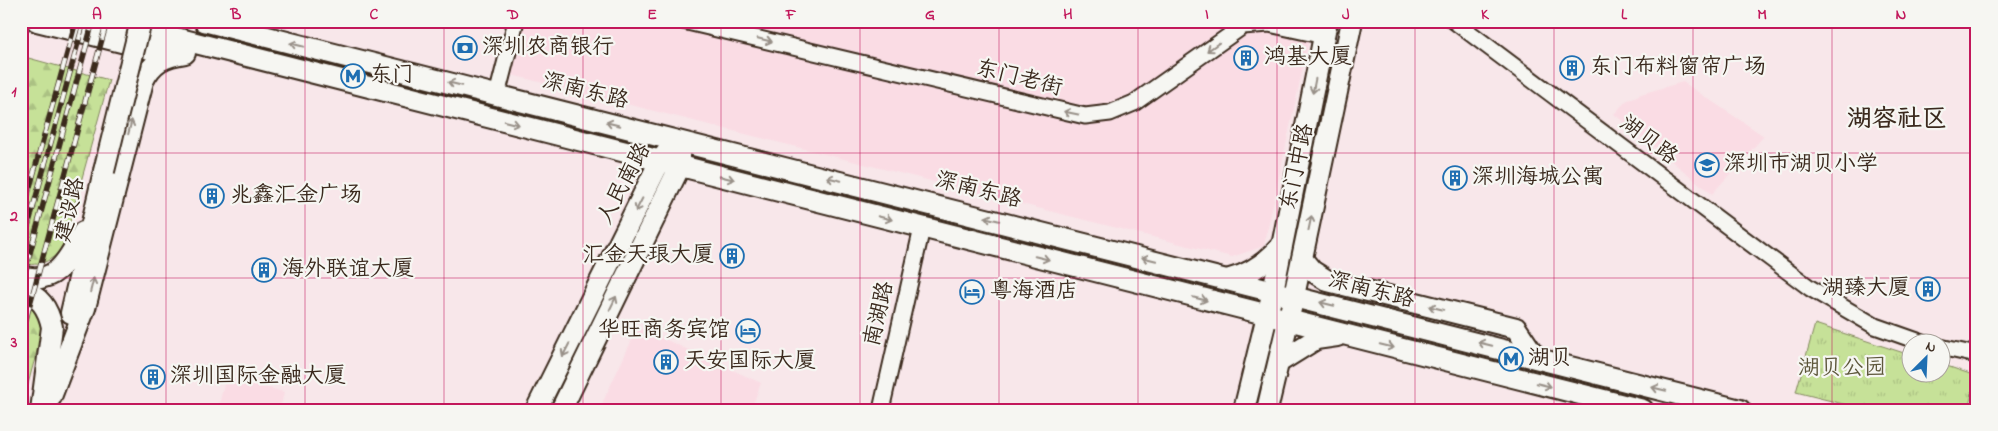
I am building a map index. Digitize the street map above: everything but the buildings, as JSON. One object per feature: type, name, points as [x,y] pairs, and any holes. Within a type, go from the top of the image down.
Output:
[{"type":"main road","points":[[37,21],[154,50],[244,56]]},
{"type":"main road","points":[[109,21],[1643,410]]},
{"type":"main road","name":"建设路","points":[[47,405],[141,21]]},
{"type":"main road","name":"深南东路","points":[[204,21],[1230,279],[1740,410]]},
{"type":"main road","points":[[233,21],[259,35]]},
{"type":"main road","name":"东门中路","points":[[1267,410],[1294,296],[1352,21]]},
{"type":"main road","name":"东门中路","points":[[1244,410],[1273,290],[1325,29]]},
{"type":"main road","points":[[47,405],[85,308],[142,81],[153,64],[161,59],[185,53]]},
{"type":"main road","name":"人民南路","points":[[536,410],[660,161],[677,140]]},
{"type":"main road","name":"人民南路","points":[[560,410],[680,166],[677,140]]},
{"type":"main road","points":[[21,276],[36,279],[49,277],[58,270],[74,250],[95,212]]},
{"type":"main road","points":[[1230,279],[1241,276],[1258,267],[1282,245]]},
{"type":"main road","points":[[1302,259],[1312,271],[1328,282],[1516,328],[1536,358]]},
{"type":"main road","points":[[21,290],[40,299],[50,315],[52,327],[47,405]]},
{"type":"main road","points":[[1225,305],[1239,312],[1253,329],[1257,357]]},
{"type":"main road","points":[[1279,362],[1316,339],[1329,336],[1349,336]]},
{"type":"street","points":[[497,95],[516,21]]},
{"type":"street","name":"东门老街","points":[[683,21],[900,71],[1068,113],[1098,116],[1123,109],[1134,103],[1243,26],[1269,24],[1325,29]]},
{"type":"street","name":"湖贝路","points":[[1454,21],[1810,288],[1875,326],[1900,335]]},
{"type":"street","name":"南湖路","points":[[881,410],[922,228]]},
{"type":"street","points":[[1950,349],[1977,355]]},
{"type":"shaded area","points":[[508,21],[1313,21],[1264,246],[1232,257],[496,71]]},
{"type":"shaded area","name":"深圳市湖贝小学","points":[[1683,82],[1764,136],[1712,194],[1614,114],[1626,101],[1641,94]]},
{"type":"shaded area","name":"天安国际大厦","points":[[638,327],[761,383],[751,410],[599,410]]},
{"type":"shaded area","points":[[226,377],[284,392],[280,410],[226,410],[218,408]]},
{"type":"green space","points":[[21,56],[109,80],[63,247],[45,262],[34,264],[21,264]]},
{"type":"green space","points":[[21,297],[32,301],[43,319],[42,332],[21,410]]},
{"type":"green space","name":"湖贝公园","points":[[1815,324],[1900,352],[1900,384],[1950,384],[1950,367],[1976,376],[1968,410],[1867,410],[1796,392]]},
{"type":"railway","points":[[21,219],[76,21]]},
{"type":"railway","points":[[21,252],[84,21]]},
{"type":"railway","points":[[21,286],[93,21]]},
{"type":"railway","points":[[21,337],[107,21]]},
{"type":"place","name":"深圳农商银行","points":[[465,48]]},
{"type":"place","name":"鸿基大厦","points":[[1246,58]]},
{"type":"place","name":"东门布料窗帘广场","points":[[1572,68]]},
{"type":"place","name":"东门","points":[[353,76]]},
{"type":"place","name":"深圳市湖贝小学","points":[[1707,165]]},
{"type":"place","name":"深圳海城公寓","points":[[1455,178]]},
{"type":"place","name":"兆鑫汇金广场","points":[[212,196]]},
{"type":"place","name":"汇金天琅大厦","points":[[732,256]]},
{"type":"place","name":"海外联谊大厦","points":[[264,270]]},
{"type":"place","name":"湖臻大厦","points":[[1928,289]]},
{"type":"place","name":"粤海酒店","points":[[972,292]]},
{"type":"place","name":"华旺商务宾馆","points":[[748,331]]},
{"type":"place","name":"湖贝","points":[[1511,359]]},
{"type":"place","name":"天安国际大厦","points":[[666,362]]},
{"type":"place","name":"深圳国际金融大厦","points":[[153,377]]},
{"type":"district","name":"湖容社区","points":[[1897,120]]}]
